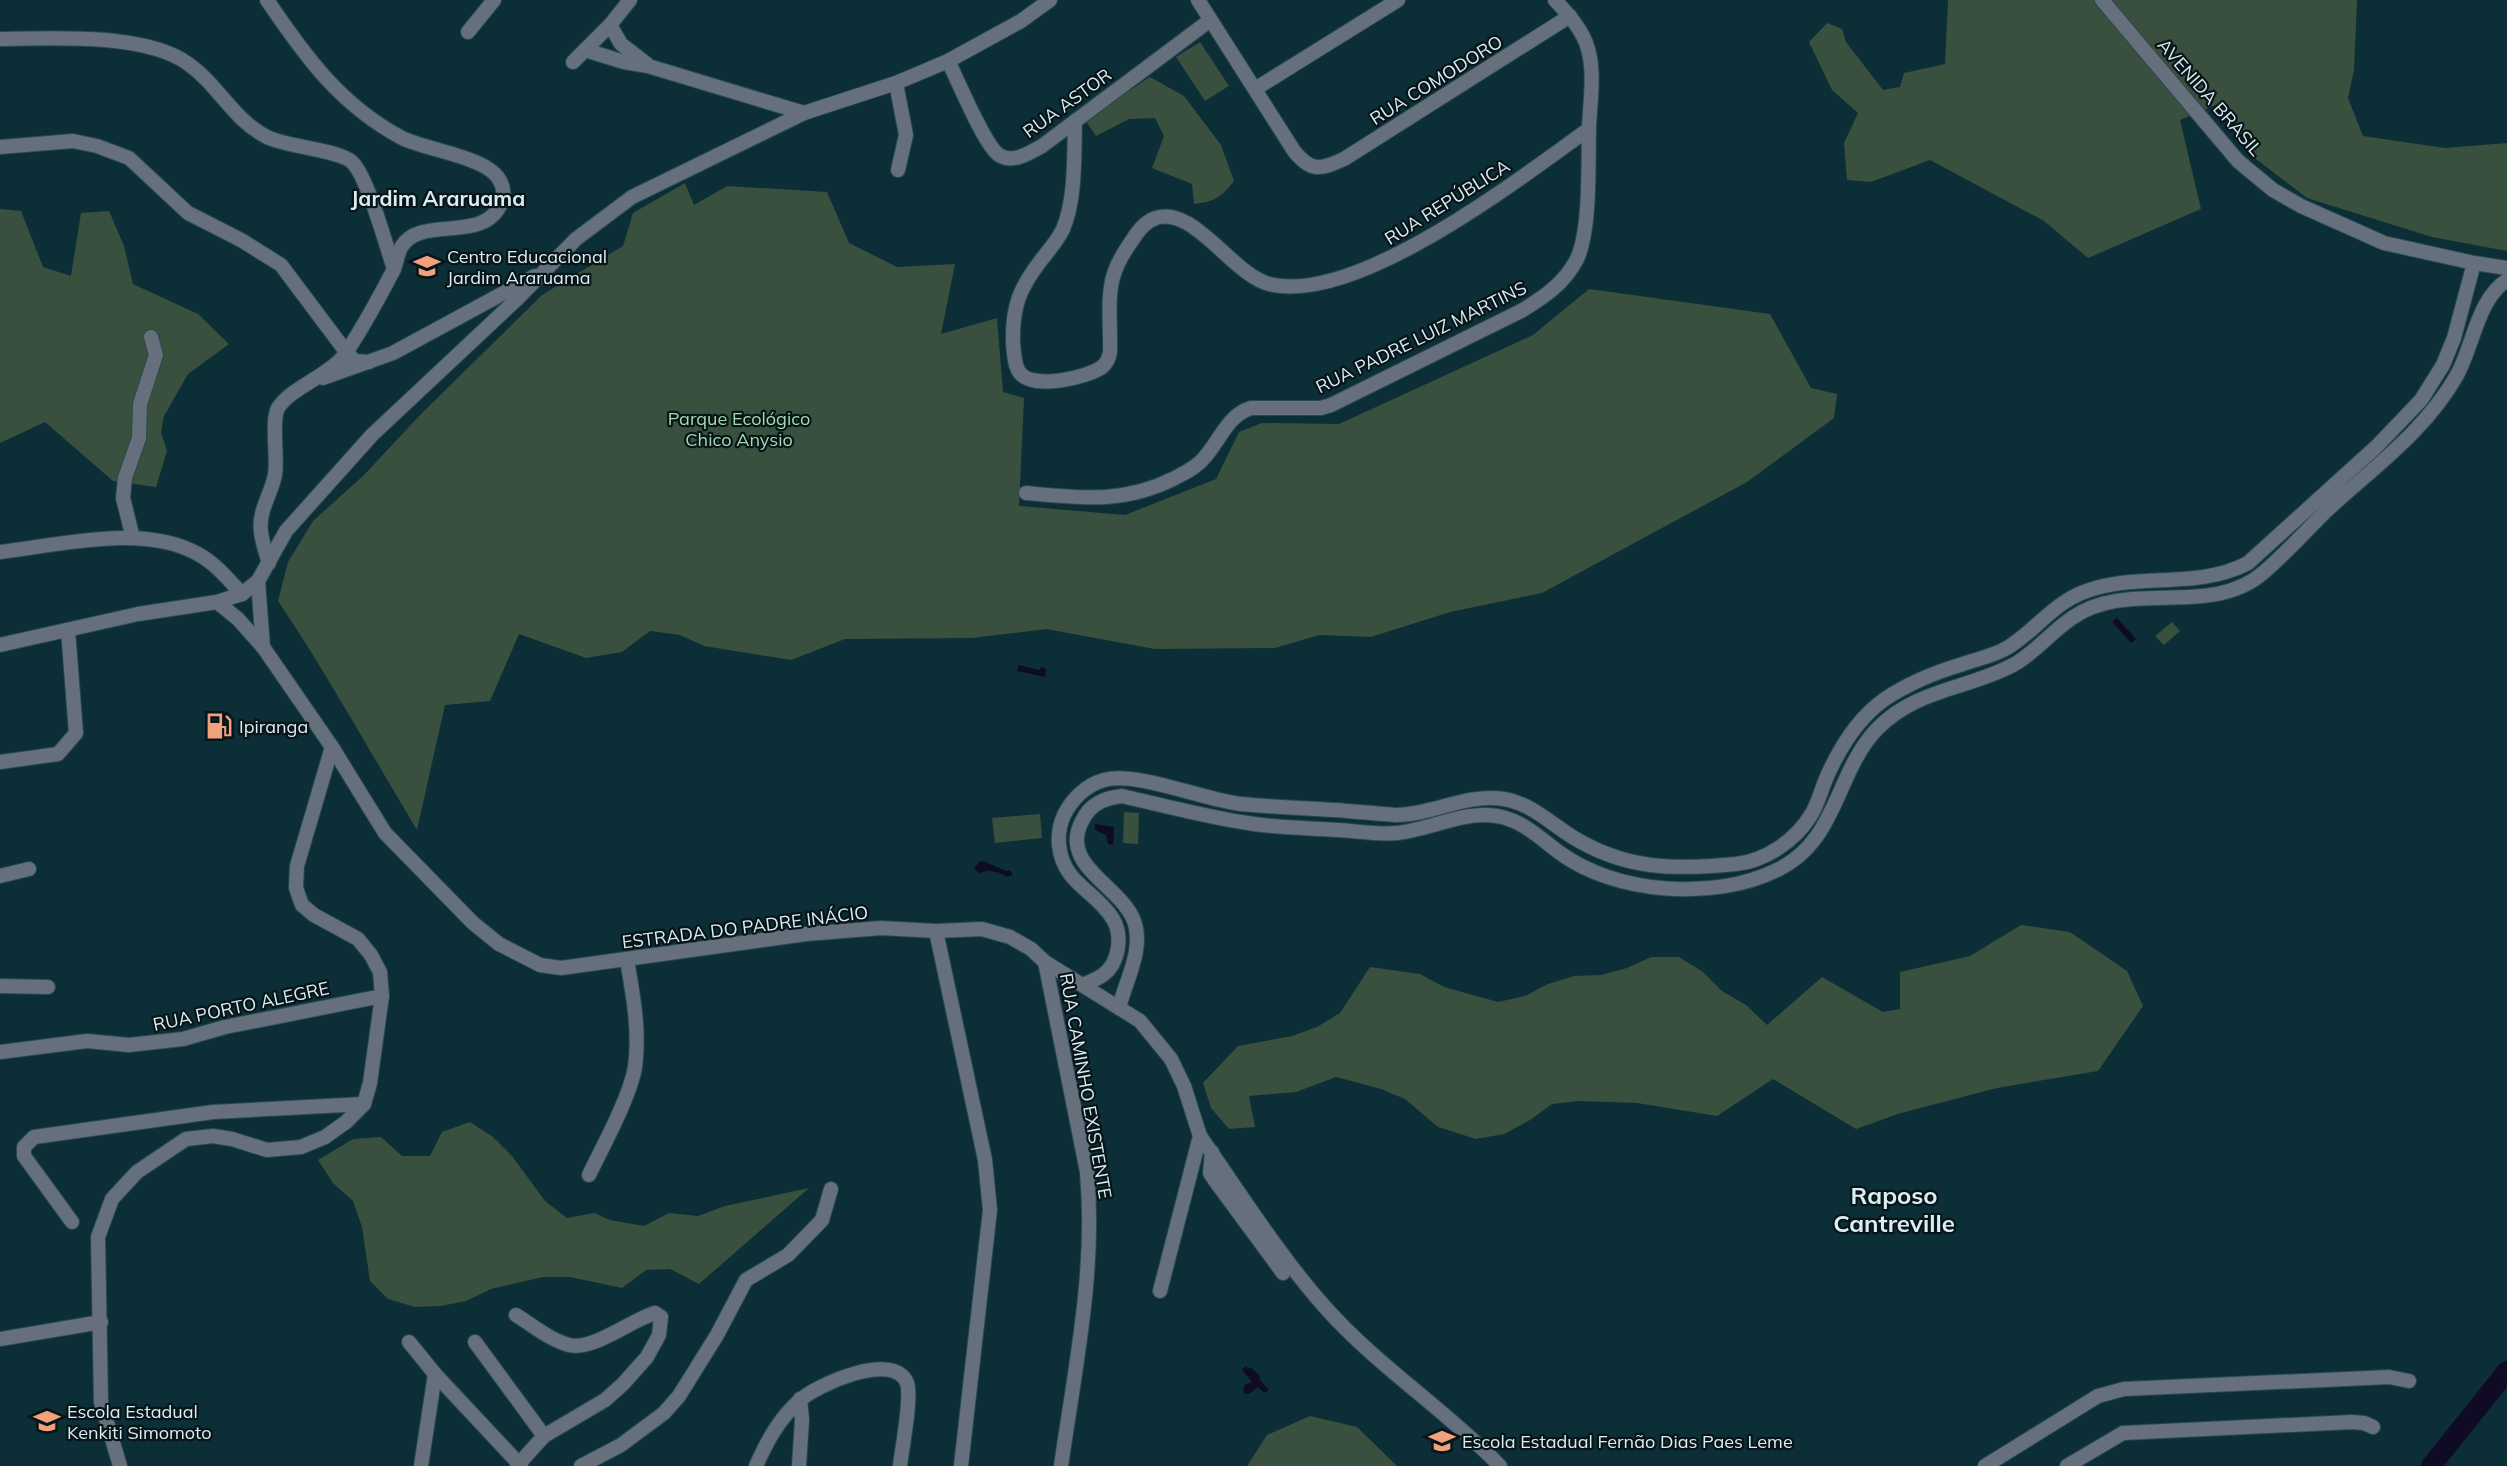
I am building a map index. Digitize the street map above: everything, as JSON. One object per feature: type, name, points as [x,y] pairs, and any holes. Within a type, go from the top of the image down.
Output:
[{"type":"street","points":[[267,0],[297,44],[330,84],[362,112],[405,139],[479,164],[500,179],[503,199],[498,211],[479,224],[416,235],[402,244],[394,269],[347,353],[315,380],[298,390],[278,409],[275,422],[275,476],[262,508],[261,532],[268,563]]},
{"type":"street","points":[[468,32],[494,0]]},
{"type":"street","points":[[573,62],[610,25],[630,0]]},
{"type":"street","points":[[0,645],[138,614],[217,602],[242,594],[258,581],[292,524],[372,435],[516,300],[576,239],[632,197],[804,112],[896,83],[948,61],[1021,21],[1050,0]]},
{"type":"street","points":[[1198,0],[1209,21],[1255,89],[1398,0]]},
{"type":"street","name":"RUA PADRE LUIZ MARTINS","points":[[1026,493],[1087,499],[1117,498],[1160,486],[1192,469],[1205,458],[1229,423],[1242,411],[1251,408],[1321,408],[1331,405],[1521,311],[1549,294],[1564,279],[1577,257],[1582,241],[1588,194],[1591,66],[1588,49],[1570,16],[1556,0]]},
{"type":"street","name":"AVENIDA BRASIL","points":[[2102,0],[2238,161],[2273,190],[2301,206],[2384,243],[2507,268]]},
{"type":"street","name":"RUA COMODORO","points":[[1255,89],[1293,151],[1303,163],[1318,168],[1344,159],[1570,16]]},
{"type":"street","name":"RUA ASTOR","points":[[948,61],[988,141],[999,155],[1011,158],[1022,157],[1042,146],[1209,21]]},
{"type":"street","points":[[610,25],[621,44],[648,66]]},
{"type":"street","points":[[0,39],[72,38],[116,41],[157,50],[187,62],[208,82],[232,111],[268,138],[297,147],[338,155],[352,161],[362,177],[394,269]]},
{"type":"street","points":[[585,50],[804,112]]},
{"type":"street","points":[[896,83],[906,135],[898,170]]},
{"type":"street","name":"RUA REPÚBLICA","points":[[1076,121],[1069,209],[1063,230],[1019,291],[1015,309],[1014,351],[1018,372],[1033,380],[1059,382],[1080,378],[1102,368],[1108,362],[1114,272],[1138,231],[1154,218],[1167,216],[1180,219],[1194,227],[1246,274],[1269,284],[1299,286],[1333,279],[1394,257],[1456,221],[1589,129]]},
{"type":"street","points":[[0,147],[73,141],[97,146],[129,158],[188,213],[241,240],[281,265],[347,353],[355,361],[369,362]]},
{"type":"street","points":[[1083,986],[1102,976],[1112,966],[1119,940],[1113,919],[1071,878],[1062,860],[1058,841],[1061,821],[1071,803],[1086,789],[1103,780],[1123,778],[1237,804],[1401,814],[1482,798],[1504,799],[1526,805],[1606,856],[1633,863],[1668,867],[1702,867],[1755,861],[1774,851],[1795,835],[1811,815],[1834,761],[1846,740],[1864,716],[1887,698],[1924,677],[2007,648],[2060,603],[2079,593],[2113,583],[2212,577],[2231,572],[2248,563],[2376,447],[2421,400],[2443,365],[2454,338],[2474,263]]},
{"type":"street","points":[[315,380],[393,353],[543,272]]},
{"type":"street","points":[[1119,1008],[1123,989],[1135,957],[1137,940],[1135,924],[1128,909],[1118,896],[1086,867],[1079,854],[1077,840],[1079,826],[1085,814],[1096,804],[1108,798],[1122,796],[1258,825],[1396,833],[1485,814],[1518,822],[1531,829],[1560,853],[1594,873],[1625,882],[1661,889],[1696,888],[1742,883],[1761,878],[1793,861],[1828,823],[1845,779],[1861,750],[1877,729],[1897,713],[1931,694],[2016,664],[2071,618],[2090,606],[2116,601],[2215,595],[2238,589],[2258,578],[2324,513],[2379,466],[2441,402],[2460,370],[2474,332],[2495,288],[2507,280]]},
{"type":"street","points":[[133,538],[123,498],[125,478],[139,438],[140,404],[156,355],[151,337]]},
{"type":"street","points":[[2314,503],[2324,513]]},
{"type":"street","points":[[0,552],[112,538],[173,543],[199,554],[242,594]]},
{"type":"street","points":[[258,581],[263,647]]},
{"type":"street","name":"ESTRADA DO PADRE INÁCIO","points":[[217,602],[242,623],[263,647],[332,747],[385,833],[473,923],[499,944],[540,965],[561,968],[814,934],[881,928],[936,931],[982,929],[1010,937],[1031,949],[1045,962],[1140,1021],[1172,1059],[1184,1086],[1200,1136]]},
{"type":"street","points":[[242,623],[260,615]]},
{"type":"street","points":[[0,762],[58,754],[76,733],[68,630]]},
{"type":"street","points":[[1864,716],[1877,729]]},
{"type":"street","points":[[120,1466],[101,1402],[98,1237],[112,1200],[137,1172],[186,1139],[213,1136],[232,1138],[267,1150],[301,1147],[325,1137],[346,1122],[364,1104],[370,1083],[382,996],[380,972],[371,955],[357,939],[314,915],[302,905],[296,888],[297,866],[332,747]]},
{"type":"street","points":[[1369,832],[1370,812]]},
{"type":"street","points":[[1058,841],[1077,840]]},
{"type":"street","points":[[1755,861],[1761,878]]},
{"type":"street","points":[[0,876],[29,869]]},
{"type":"street","points":[[936,931],[985,1160],[990,1210],[961,1466]]},
{"type":"street","points":[[589,1175],[610,1131],[634,1070],[637,1043],[627,960]]},
{"type":"street","name":"RUA CAMINHO EXISTENTE","points":[[1045,962],[1087,1172],[1090,1206],[1090,1234],[1078,1359],[1061,1466]]},
{"type":"street","points":[[1102,976],[1123,989]]},
{"type":"street","points":[[0,986],[48,987]]},
{"type":"street","name":"RUA PORTO ALEGRE","points":[[0,1052],[87,1041],[129,1045],[183,1040],[246,1023],[382,996]]},
{"type":"street","points":[[72,1222],[24,1156],[24,1147],[34,1137],[213,1112],[364,1104]]},
{"type":"street","points":[[1200,1136],[1291,1266],[1324,1306],[1372,1353],[1500,1466]]},
{"type":"street","points":[[1160,1291],[1200,1136]]},
{"type":"street","points":[[1212,1152],[1210,1173],[1283,1273]]},
{"type":"street","points":[[581,1466],[621,1445],[649,1427],[664,1413],[679,1396],[717,1335],[746,1280],[788,1255],[822,1220],[831,1189]]},
{"type":"street","points":[[409,1342],[435,1374],[519,1465],[544,1436],[605,1400],[623,1384],[647,1357],[659,1335],[662,1323],[661,1317],[656,1313],[627,1324],[586,1346],[570,1346],[553,1339],[516,1315]]},
{"type":"street","points":[[0,1340],[101,1322]]},
{"type":"street","points":[[475,1342],[544,1436]]},
{"type":"street","points":[[756,1466],[765,1445],[780,1421],[800,1399],[824,1385],[861,1371],[881,1369],[896,1372],[906,1382],[908,1394],[900,1466]]},
{"type":"street","points":[[422,1466],[435,1374]]},
{"type":"street","points":[[1985,1466],[2098,1396],[2124,1389],[2389,1377],[2409,1381]]},
{"type":"street","points":[[799,1466],[802,1429],[800,1399]]},
{"type":"street","points":[[2067,1466],[2123,1433],[2352,1422],[2364,1423],[2373,1427]]},
{"type":"green space","points":[[1948,0],[2357,0],[2354,70],[2348,98],[2363,136],[2445,148],[2507,143],[2507,251],[2432,237],[2307,198],[2256,159],[2216,105],[2180,120],[2201,209],[2088,258],[2044,221],[1930,160],[1871,182],[1847,180],[1844,143],[1858,113],[1832,90],[1809,42],[1827,23],[1842,29],[1846,42],[1883,90],[1900,87],[1904,73],[1945,64]]},
{"type":"green space","points":[[1200,42],[1229,86],[1205,101],[1176,57]]},
{"type":"green space","points":[[1150,77],[1184,96],[1221,145],[1234,181],[1217,198],[1194,204],[1192,184],[1152,168],[1164,136],[1155,118],[1129,119],[1096,136],[1085,120]]},
{"type":"green space","name":"Parque Ecológico Chico Anysio","points":[[685,183],[694,205],[727,186],[827,192],[849,243],[897,267],[955,264],[941,334],[997,318],[1003,392],[1024,398],[1019,506],[1125,515],[1216,479],[1239,432],[1262,423],[1339,424],[1533,335],[1589,289],[1770,314],[1811,388],[1837,394],[1834,418],[1747,482],[1542,593],[1450,612],[1371,637],[1319,635],[1275,648],[1155,649],[1046,629],[972,638],[845,639],[791,660],[704,646],[680,635],[650,631],[622,652],[586,658],[519,634],[490,701],[445,705],[417,830],[332,686],[278,601],[288,562],[313,521],[364,475],[421,414],[542,295],[623,246],[633,213]]},
{"type":"green space","points":[[0,209],[21,211],[43,267],[71,276],[81,213],[109,211],[124,246],[133,284],[198,314],[229,344],[188,374],[164,416],[161,432],[167,451],[156,487],[113,481],[45,422],[0,443]]},
{"type":"green space","points":[[2172,622],[2180,631],[2164,645],[2155,636]]},
{"type":"green space","points":[[1124,812],[1139,813],[1138,844],[1123,843]]},
{"type":"green space","points":[[1040,814],[1042,838],[995,843],[992,818]]},
{"type":"green space","points":[[2021,925],[2070,932],[2127,971],[2143,1006],[2098,1071],[1997,1088],[1901,1113],[1856,1129],[1773,1079],[1717,1116],[1637,1103],[1579,1101],[1552,1104],[1530,1120],[1504,1134],[1476,1139],[1438,1127],[1405,1099],[1381,1089],[1336,1077],[1296,1092],[1249,1096],[1255,1127],[1229,1129],[1211,1108],[1203,1083],[1238,1046],[1292,1036],[1317,1027],[1340,1013],[1370,967],[1420,974],[1444,987],[1498,1002],[1525,996],[1548,984],[1574,976],[1601,975],[1627,968],[1651,957],[1679,957],[1703,972],[1722,991],[1746,1005],[1767,1025],[1822,977],[1883,1012],[1900,1009],[1900,972],[1970,956]]},
{"type":"green space","points":[[470,1122],[493,1137],[512,1156],[545,1201],[567,1218],[594,1213],[610,1220],[644,1226],[669,1213],[698,1216],[725,1206],[809,1188],[699,1284],[670,1269],[646,1270],[622,1288],[570,1277],[543,1277],[491,1289],[466,1301],[441,1306],[415,1307],[388,1299],[370,1281],[362,1227],[353,1201],[333,1183],[318,1160],[353,1139],[381,1137],[402,1156],[430,1156],[442,1132]]},
{"type":"green space","points":[[1310,1416],[1357,1427],[1397,1466],[1247,1466],[1267,1435]]},
{"type":"shaded area","points":[[2117,618],[2136,639],[2131,643],[2112,622]]},
{"type":"shaded area","points":[[1018,665],[1039,670],[1041,667],[1046,669],[1045,677],[1017,671]]},
{"type":"shaded area","points":[[1095,824],[1114,827],[1113,845],[1108,844],[1106,835],[1095,830]]},
{"type":"shaded area","points":[[983,861],[1006,871],[1010,870],[1013,875],[1007,877],[990,871],[979,873],[974,868]]},
{"type":"shaded area","points":[[1246,1366],[1260,1376],[1259,1379],[1269,1390],[1264,1393],[1258,1387],[1249,1394],[1245,1394],[1243,1390],[1245,1385],[1252,1382],[1242,1370]]},
{"type":"waterway","points":[[2431,1466],[2507,1371]]},
{"type":"place","name":"Centro Educacional Jardim Araruama","points":[[427,266]]},
{"type":"place","name":"Ipiranga","points":[[219,726]]},
{"type":"place","name":"Escola Estadual Kenkiti Simomoto","points":[[47,1421]]},
{"type":"place","name":"Escola Estadual Fernão Dias Paes Leme","points":[[1442,1441]]},
{"type":"district","name":"Jardim Araruama","points":[[438,198]]},
{"type":"district","name":"Raposo Cantreville","points":[[1894,1209]]}]
